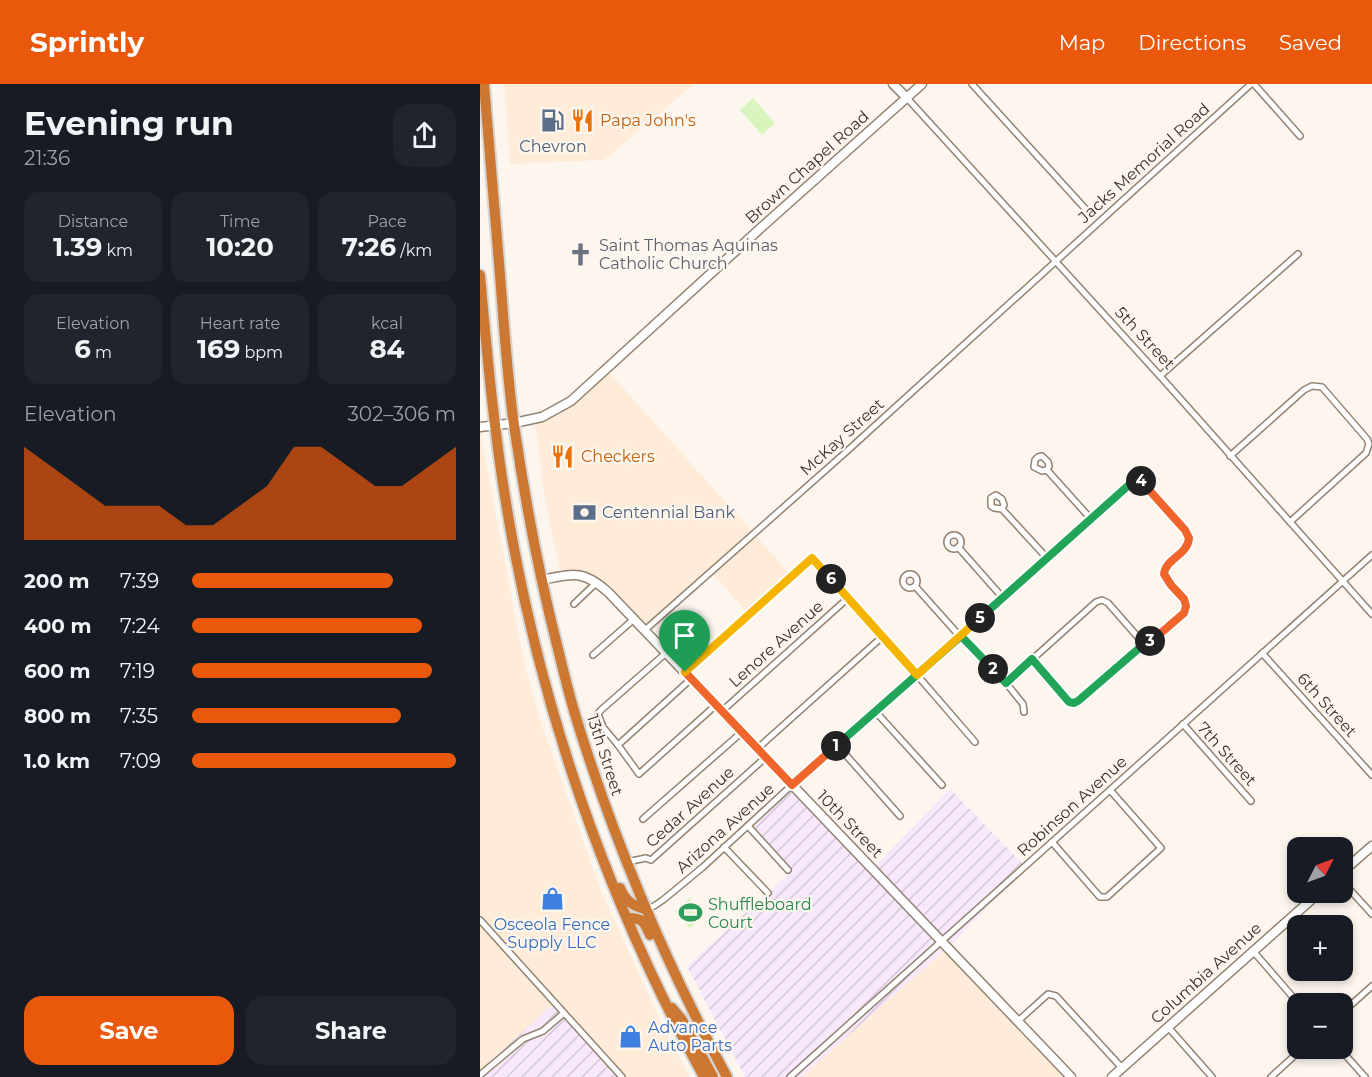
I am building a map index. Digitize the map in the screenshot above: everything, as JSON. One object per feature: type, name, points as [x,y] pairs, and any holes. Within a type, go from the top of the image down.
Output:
[{"type":"highway","points":[[484,84],[482,96],[491,167]]},
{"type":"highway","points":[[480,117],[484,156],[491,167]]},
{"type":"highway","name":"13th Street","points":[[491,167],[514,423],[541,580],[578,723],[605,804],[646,909],[683,990],[727,1077]]},
{"type":"highway","points":[[480,275],[495,426],[514,545],[539,658],[558,729],[585,812],[627,918],[664,999],[704,1077]]},
{"type":"highway","points":[[607,870],[612,872],[618,880],[622,893],[630,903],[638,908],[646,909]]},
{"type":"highway","points":[[627,918],[638,918],[643,921],[671,983],[683,990]]},
{"type":"highway","points":[[664,999],[682,1020],[713,1077]]},
{"type":"street","name":"5th Street","points":[[894,84],[1160,376],[1372,614]]},
{"type":"street","name":"Brown Chapel Road","points":[[480,427],[542,417],[576,396],[922,84]]},
{"type":"street","points":[[972,84],[1090,214]]},
{"type":"street","name":"Jacks Memorial Road","points":[[1055,263],[1253,84],[1300,136]]},
{"type":"street","points":[[1160,376],[1298,254]]},
{"type":"street","name":"McKay Street","points":[[645,630],[1055,263]]},
{"type":"street","points":[[1230,456],[1304,390],[1311,386],[1322,387],[1369,444],[1366,453],[1290,522]]},
{"type":"street","points":[[1047,470],[1091,519]]},
{"type":"street","name":"Arizona Avenue","points":[[646,909],[663,900],[748,826],[1136,480],[1143,481],[1185,530],[1189,538],[1187,547],[1165,567],[1164,574],[1184,599],[1186,606],[1184,613],[1154,639],[1144,644]]},
{"type":"street","points":[[1002,509],[1047,558]]},
{"type":"street","points":[[958,547],[1004,598]]},
{"type":"street","name":"Robinson Avenue","points":[[790,1077],[1372,555]]},
{"type":"street","points":[[666,652],[598,714],[603,727],[618,745],[812,558],[975,742]]},
{"type":"street","points":[[541,580],[571,574],[586,576],[597,582],[574,604]]},
{"type":"street","name":"10th Street","points":[[597,582],[1071,1077]]},
{"type":"street","points":[[915,586],[1006,683],[1023,704],[1024,712]]},
{"type":"street","name":"Lenore Avenue","points":[[618,745],[639,774],[848,598]]},
{"type":"street","points":[[1006,683],[1032,659],[1096,602],[1102,600],[1108,603],[1144,644],[1074,703],[1069,702],[1032,659]]},
{"type":"street","points":[[593,655],[634,619]]},
{"type":"street","points":[[758,748],[882,637]]},
{"type":"street","name":"6th Street","points":[[1263,653],[1372,775]]},
{"type":"street","points":[[875,711],[942,785]]},
{"type":"street","name":"7th Street","points":[[1183,724],[1251,801]]},
{"type":"street","points":[[643,819],[742,732]]},
{"type":"street","points":[[837,746],[900,816]]},
{"type":"street","name":"Cedar Avenue","points":[[627,862],[646,858],[651,860],[766,757]]},
{"type":"street","points":[[1052,842],[1100,897],[1107,897],[1161,848],[1110,790]]},
{"type":"street","points":[[748,826],[788,870]]},
{"type":"street","points":[[1353,862],[1372,846]]},
{"type":"street","points":[[724,847],[768,893]]},
{"type":"street","points":[[1353,893],[1372,914]]},
{"type":"street","name":"Columbia Avenue","points":[[1112,1077],[1308,903]]},
{"type":"street","points":[[480,920],[622,1077]]},
{"type":"street","points":[[1253,951],[1289,993]]},
{"type":"street","points":[[1353,1003],[1372,986]]},
{"type":"street","points":[[1018,1022],[1048,994],[1052,994],[1122,1068]]},
{"type":"street","points":[[480,1075],[523,1040],[543,1031],[564,1013]]},
{"type":"street","points":[[1168,1027],[1212,1077]]},
{"type":"street","points":[[1271,1077],[1291,1059]]},
{"type":"street","points":[[1349,1059],[1365,1077]]},
{"type":"shaded area","points":[[504,84],[694,84],[604,160],[510,164]]},
{"type":"shaded area","points":[[609,372],[789,573],[746,611],[712,573],[650,629],[614,591],[599,579],[587,572],[572,570],[560,572],[544,494],[535,422],[572,404]]},
{"type":"shaded area","points":[[480,431],[525,667],[541,722],[601,891],[667,1035],[690,1077],[622,1077],[554,1003],[480,1071]]},
{"type":"shaded area","points":[[950,789],[1026,867],[951,945],[875,866]]},
{"type":"shaded area","points":[[791,790],[945,950],[801,1077],[745,1077],[687,966],[791,872],[750,825]]},
{"type":"shaded area","points":[[945,950],[1066,1077],[801,1077]]},
{"type":"shaded area","points":[[554,1003],[622,1077],[480,1077],[480,1071]]},
{"type":"green space","points":[[753,98],[775,123],[762,135],[740,110]]},
{"type":"green space","name":"Shuffleboard Court","points":[[689,898],[704,915],[690,928],[675,912]]},
{"type":"place","name":"Papa John's","points":[[582,120]]},
{"type":"place","name":"Chevron","points":[[553,121]]},
{"type":"place","name":"Saint Thomas Aquinas Catholic Church","points":[[581,254]]},
{"type":"place","name":"Checkers","points":[[563,456]]},
{"type":"place","name":"Centennial Bank","points":[[584,512]]},
{"type":"place","name":"Osceola Fence Supply LLC","points":[[552,899]]},
{"type":"place","name":"Shuffleboard Court","points":[[690,913]]},
{"type":"place","name":"Advance Auto Parts","points":[[630,1036]]},
{"type":"route","points":[[685,672],[792,785],[875,711],[917,675],[961,636],[966,640],[1006,683],[1032,659],[1069,702],[1078,701],[1184,613],[1186,606],[1184,599],[1164,574],[1165,567],[1189,544],[1188,534],[1143,481],[1136,480],[917,675],[812,558],[685,672]]}]
